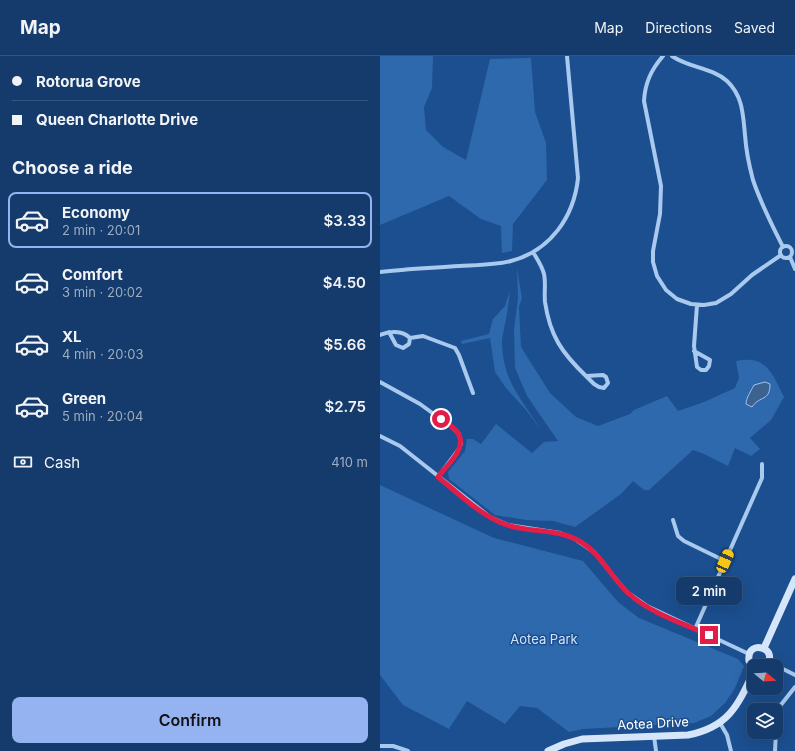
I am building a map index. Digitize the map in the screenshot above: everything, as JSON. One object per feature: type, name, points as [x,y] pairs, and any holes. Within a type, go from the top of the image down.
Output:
[{"type":"street","points":[[380,272],[501,263],[520,258],[533,252],[548,241],[564,222],[572,205],[577,188],[578,167],[567,56]]},
{"type":"street","points":[[663,56],[648,78],[644,97],[645,111],[661,186],[660,214],[653,251],[653,262],[659,281],[666,290],[677,299],[697,305],[711,304],[723,300],[752,275],[781,255]]},
{"type":"street","points":[[672,56],[683,62],[721,76],[734,89],[741,105],[748,156],[753,179],[768,218],[783,247]]},
{"type":"street","points":[[783,247],[788,246],[793,248],[790,257],[795,269]]},
{"type":"street","points":[[781,255],[780,252],[783,247]]},
{"type":"street","points":[[533,252],[544,273],[546,308],[555,339],[566,356],[586,376],[599,387],[604,388],[608,383],[606,377],[603,375],[586,376]]},
{"type":"street","points":[[781,255],[785,258],[790,257]]},
{"type":"street","points":[[694,351],[710,360],[710,366],[706,370],[702,371],[698,368],[694,351],[697,305]]},
{"type":"street","points":[[389,332],[394,342],[399,347],[406,347],[409,344],[410,338]]},
{"type":"street","points":[[380,335],[389,332],[403,334],[410,338],[423,336],[455,348],[473,393]]},
{"type":"street","points":[[380,382],[420,404],[459,434],[461,443],[459,449],[438,477]]},
{"type":"street","points":[[380,436],[400,446],[481,511],[497,521],[521,528],[560,533],[582,542],[594,552],[619,583],[635,599],[656,611],[749,654]]},
{"type":"street","points":[[695,629],[762,478],[762,464]]},
{"type":"street","points":[[673,520],[678,536],[684,541],[725,561]]},
{"type":"street","points":[[764,648],[795,579]]},
{"type":"street","points":[[749,659],[749,654],[755,648],[764,648]]},
{"type":"street","points":[[764,648],[769,654],[768,659]]},
{"type":"street","points":[[783,670],[795,674]]},
{"type":"street","name":"Aotea Drive","points":[[548,751],[564,744],[582,739],[695,733],[704,731],[720,723],[736,706],[747,685]]},
{"type":"street","points":[[782,703],[795,687]]},
{"type":"street","points":[[720,723],[727,735],[731,751]]},
{"type":"street","points":[[654,735],[656,751]]},
{"type":"street","points":[[775,751],[776,739]]},
{"type":"street","points":[[380,746],[393,746],[408,751]]},
{"type":"green space","points":[[380,56],[433,56],[432,88],[424,107],[426,130],[443,147],[466,160],[490,59],[531,58],[535,112],[546,143],[547,180],[513,224],[512,251],[502,253],[501,226],[481,219],[449,196],[380,225]]},
{"type":"green space","points":[[517,268],[522,298],[519,307],[521,347],[550,393],[576,417],[598,426],[630,414],[634,410],[667,396],[678,411],[704,402],[735,388],[739,378],[736,361],[755,361],[762,363],[772,373],[784,397],[771,420],[750,438],[760,449],[751,456],[735,448],[728,466],[693,450],[649,490],[644,490],[633,481],[621,494],[575,527],[553,521],[526,520],[495,515],[449,479],[448,472],[465,451],[467,439],[473,439],[481,444],[496,424],[532,453],[544,442],[558,441],[527,396],[515,368],[514,330],[518,298]]},
{"type":"green space","points":[[510,291],[502,340],[503,357],[506,369],[515,390],[541,430],[526,410],[506,388],[495,372],[490,338],[462,344],[461,341],[489,334],[493,319],[505,306]]},
{"type":"green space","name":"Aotea Park","points":[[380,485],[494,538],[583,561],[618,602],[639,618],[738,659],[744,666],[735,688],[725,703],[711,716],[694,723],[583,729],[569,732],[537,708],[520,706],[505,724],[467,701],[449,729],[403,705],[380,675]]},
{"type":"shaded area","points":[[765,382],[770,384],[768,394],[755,403],[752,407],[746,404],[754,385]]},
{"type":"route","points":[[441,419],[459,434],[461,443],[457,452],[438,477],[481,511],[497,521],[521,528],[560,533],[582,542],[594,552],[619,583],[635,599],[656,611],[709,635]]}]
